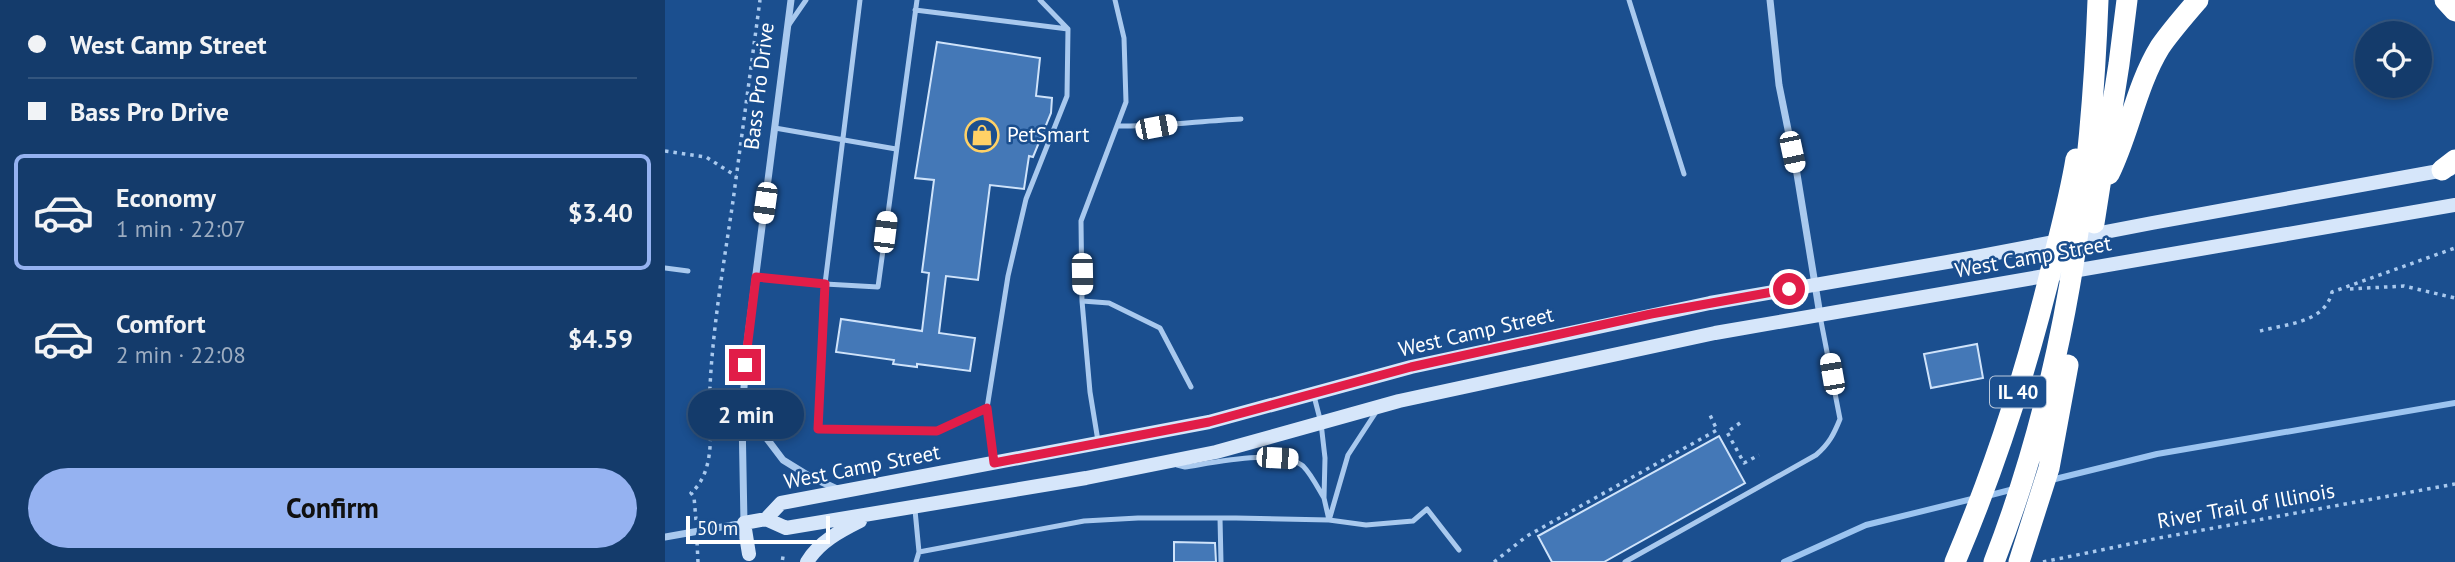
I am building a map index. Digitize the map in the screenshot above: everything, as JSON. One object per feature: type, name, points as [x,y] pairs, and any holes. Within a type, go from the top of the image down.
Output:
[{"type":"highway","name":"IL 40","points":[[2020,562],[2049,468],[2086,207],[2127,0]]},
{"type":"highway","points":[[1994,562],[2014,510],[2047,395],[2086,207],[2123,147],[2141,89],[2160,48],[2198,0]]},
{"type":"highway","points":[[2445,0],[2455,11]]},
{"type":"highway","name":"IL 40","points":[[1955,562],[1997,457],[2035,335],[2086,207],[2098,1]]},
{"type":"main road","name":"West Camp Street","points":[[2451,166],[1976,257],[1710,303],[1543,337],[1411,367],[1209,422],[781,503],[766,519],[786,528],[1167,462],[1216,452],[1379,407],[1635,349],[2455,205]]},
{"type":"main road","points":[[807,562],[831,537],[873,514]]},
{"type":"main road","points":[[744,523],[766,519]]},
{"type":"main road","name":"Bass Pro Drive","points":[[744,523],[750,559]]},
{"type":"street","name":"Bass Pro Drive","points":[[744,523],[743,407],[747,344],[791,0]]},
{"type":"street","points":[[1770,0],[1779,85],[1820,315]]},
{"type":"street","points":[[743,407],[783,460],[841,491]]},
{"type":"street","points":[[665,537],[744,523]]},
{"type":"lane","points":[[788,26],[806,0]]},
{"type":"lane","points":[[860,0],[825,284],[818,429],[937,431],[987,408]]},
{"type":"lane","points":[[756,277],[879,287],[916,0]]},
{"type":"lane","points":[[994,463],[987,408],[1008,276],[1027,199],[1067,96],[1068,29],[1040,0]]},
{"type":"lane","points":[[1098,444],[1090,392],[1082,301],[1081,221],[1126,102],[1124,38],[1115,0]]},
{"type":"lane","points":[[1629,0],[1684,174]]},
{"type":"lane","points":[[915,10],[1068,29]]},
{"type":"lane","points":[[1117,126],[1156,127],[1177,122],[1241,119]]},
{"type":"lane","points":[[775,128],[896,149]]},
{"type":"lane","points":[[665,268],[688,271]]},
{"type":"lane","points":[[1082,301],[1109,303],[1160,328],[1191,387]]},
{"type":"lane","points":[[1625,562],[1826,447],[1840,419],[1820,315]]},
{"type":"lane","points":[[1313,394],[1321,423],[1325,458],[1324,498],[1329,520]]},
{"type":"lane","points":[[1329,520],[1347,455],[1379,407]]},
{"type":"lane","points":[[1167,462],[1185,467],[1262,458],[1291,459],[1303,467],[1324,498]]},
{"type":"lane","points":[[915,507],[919,552],[916,562]]},
{"type":"lane","points":[[919,552],[1084,521],[1220,518],[1329,520],[1366,525],[1413,521],[1427,509],[1459,550]]},
{"type":"lane","points":[[1220,518],[1221,562]]},
{"type":"path","points":[[694,497],[691,493],[705,476],[710,450],[709,387],[716,321],[760,0]]},
{"type":"path","points":[[665,151],[706,157],[736,176]]},
{"type":"path","points":[[2260,331],[2313,317],[2325,308],[2332,292],[2455,248]]},
{"type":"path","points":[[2345,289],[2404,286],[2455,298]]},
{"type":"path","points":[[1710,415],[1717,430]]},
{"type":"path","points":[[1494,562],[1527,536],[1717,430],[1727,432],[1740,423]]},
{"type":"path","points":[[1727,432],[1744,463],[1759,455]]},
{"type":"path","name":"River Trail of Illinois","points":[[2043,562],[2455,484]]},
{"type":"path","points":[[781,558],[787,559]]},
{"type":"building","points":[[937,42],[1040,58],[1036,96],[1052,98],[1051,113],[1033,157],[1029,156],[1024,189],[990,185],[978,280],[946,276],[939,333],[975,338],[970,371],[917,364],[917,367],[893,364],[894,360],[836,352],[841,319],[922,331],[929,273],[922,272],[934,180],[915,178]]},
{"type":"building","points":[[1977,344],[1983,378],[1931,388],[1924,354]]},
{"type":"building","points":[[1719,436],[1745,483],[1604,562],[1552,562],[1538,536]]},
{"type":"building","points":[[1174,542],[1215,543],[1216,562],[1174,562]]},
{"type":"waterway","points":[[2051,480],[2157,454],[2455,403]]},
{"type":"waterway","points":[[1987,496],[2014,489]]},
{"type":"waterway","points":[[1784,562],[1866,525],[1976,498]]},
{"type":"place","name":"PetSmart","points":[[982,135]]},
{"type":"route","points":[[745,365],[756,277],[825,284],[818,429],[937,431],[987,408],[994,463],[1209,422],[1411,367],[1651,314],[1789,289]]}]
